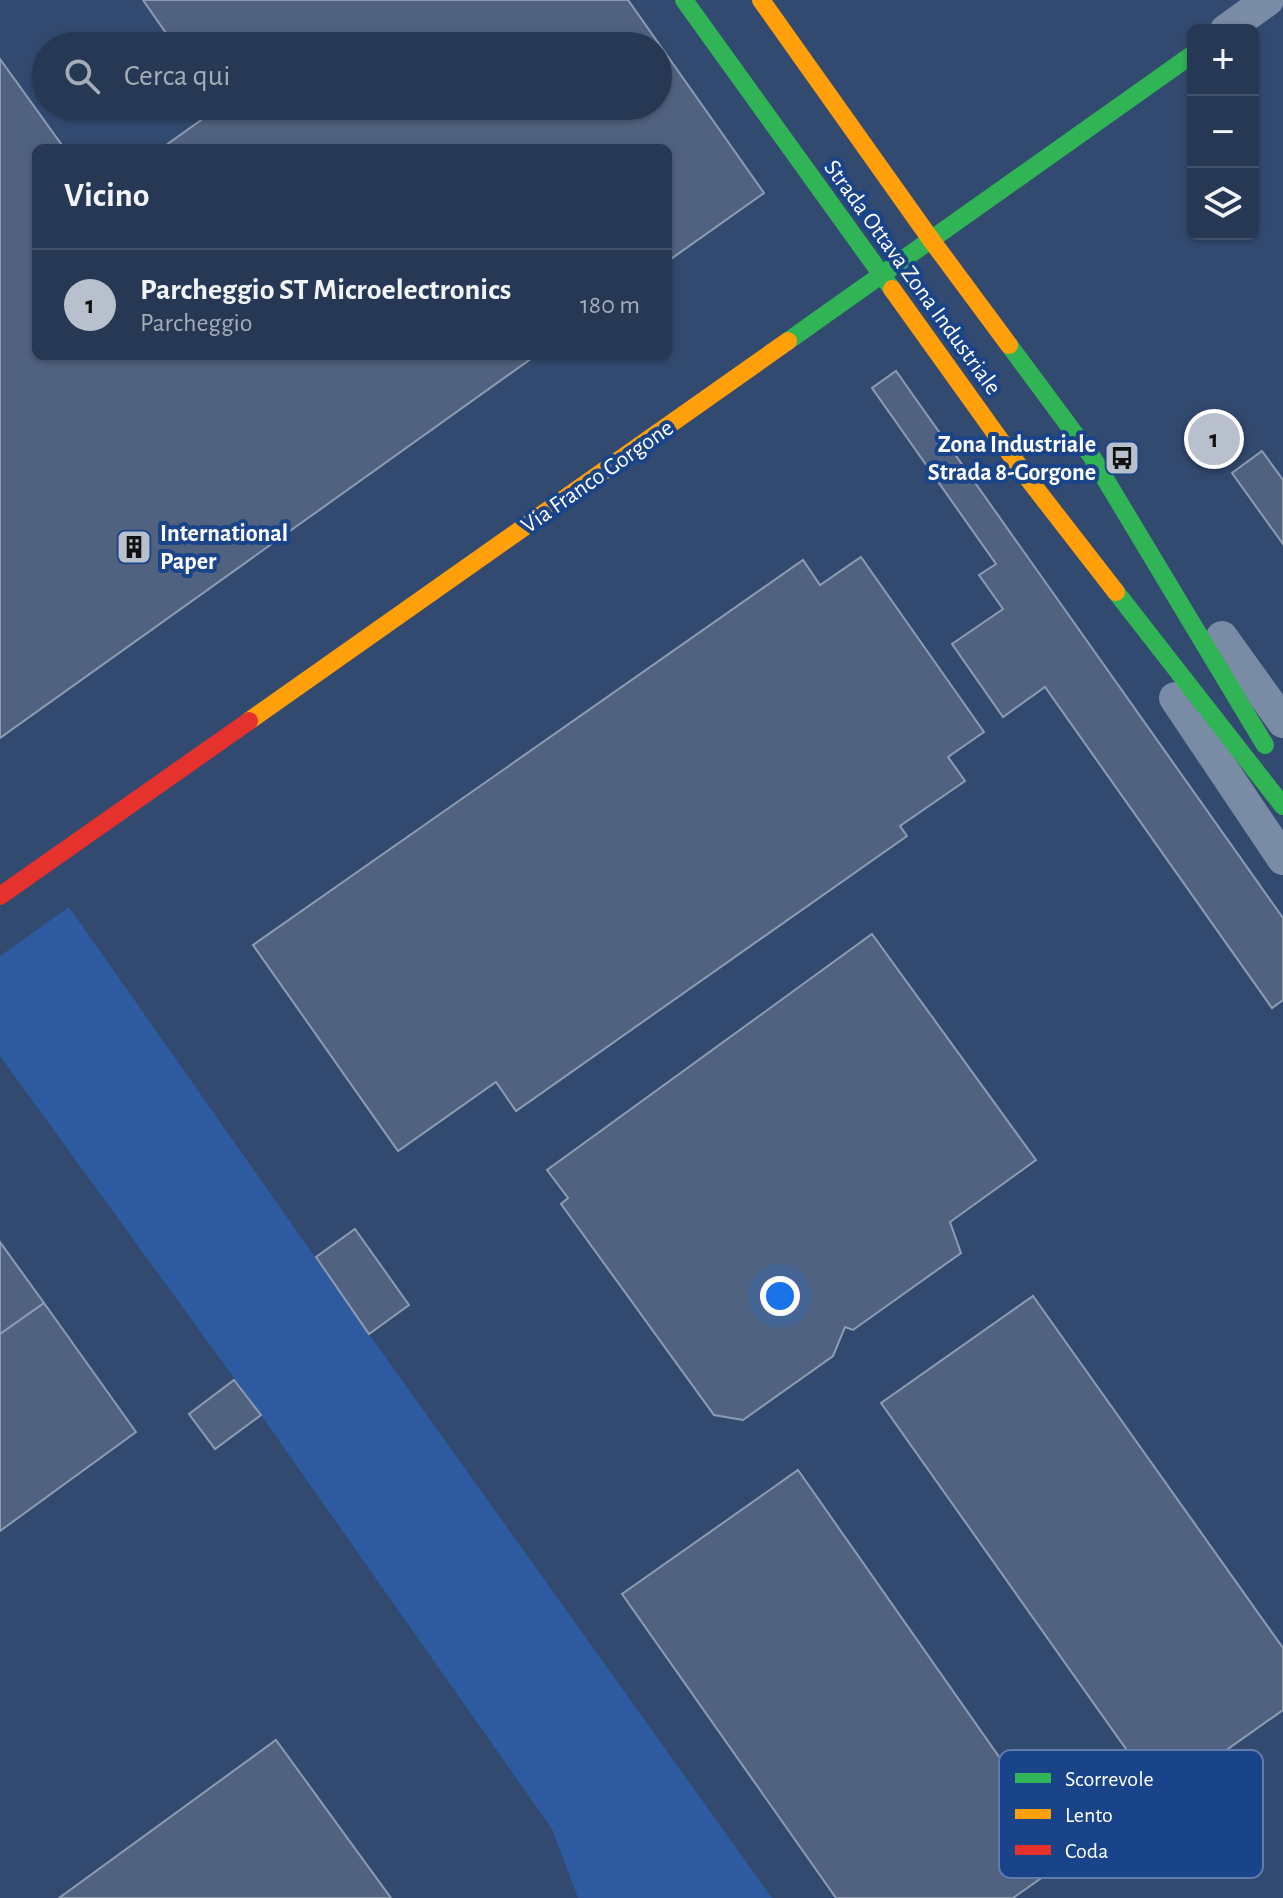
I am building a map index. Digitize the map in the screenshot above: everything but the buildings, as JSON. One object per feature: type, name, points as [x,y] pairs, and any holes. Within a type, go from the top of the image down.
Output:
[{"type":"main road","name":"Strada Ottava Zona Industriale","points":[[684,0],[1026,476],[1283,806]]},
{"type":"main road","name":"Strada Ottava Zona Industriale","points":[[761,0],[932,241],[1092,457],[1275,761]]},
{"type":"main road","name":"Via Franco Gorgone","points":[[0,896],[1187,58]]},
{"type":"street","points":[[1234,24],[1268,0]]},
{"type":"street","points":[[1092,457],[1283,722]]},
{"type":"street","points":[[1026,476],[1283,859]]},
{"type":"shaded area","points":[[69,907],[772,1898],[578,1898],[552,1829],[261,1415],[0,1056],[0,956]]},
{"type":"traffic: fast","points":[[684,0],[892,289]]},
{"type":"traffic: fast","points":[[788,341],[1187,58]]},
{"type":"traffic: fast","points":[[1009,345],[1092,457],[1265,745]]},
{"type":"traffic: fast","points":[[1116,592],[1283,806]]},
{"type":"traffic: slow","points":[[761,0],[1009,345]]},
{"type":"traffic: slow","points":[[892,289],[1026,476],[1116,592]]},
{"type":"traffic: slow","points":[[249,721],[788,341]]},
{"type":"traffic: jam","points":[[0,896],[249,721]]},
{"type":"place","name":"Parcheggio ST Microelectronics","points":[[1214,439]]},
{"type":"place","name":"Zona Industriale Strada 8-Gorgone","points":[[1122,458]]},
{"type":"place","name":"International Paper","points":[[134,547]]}]
